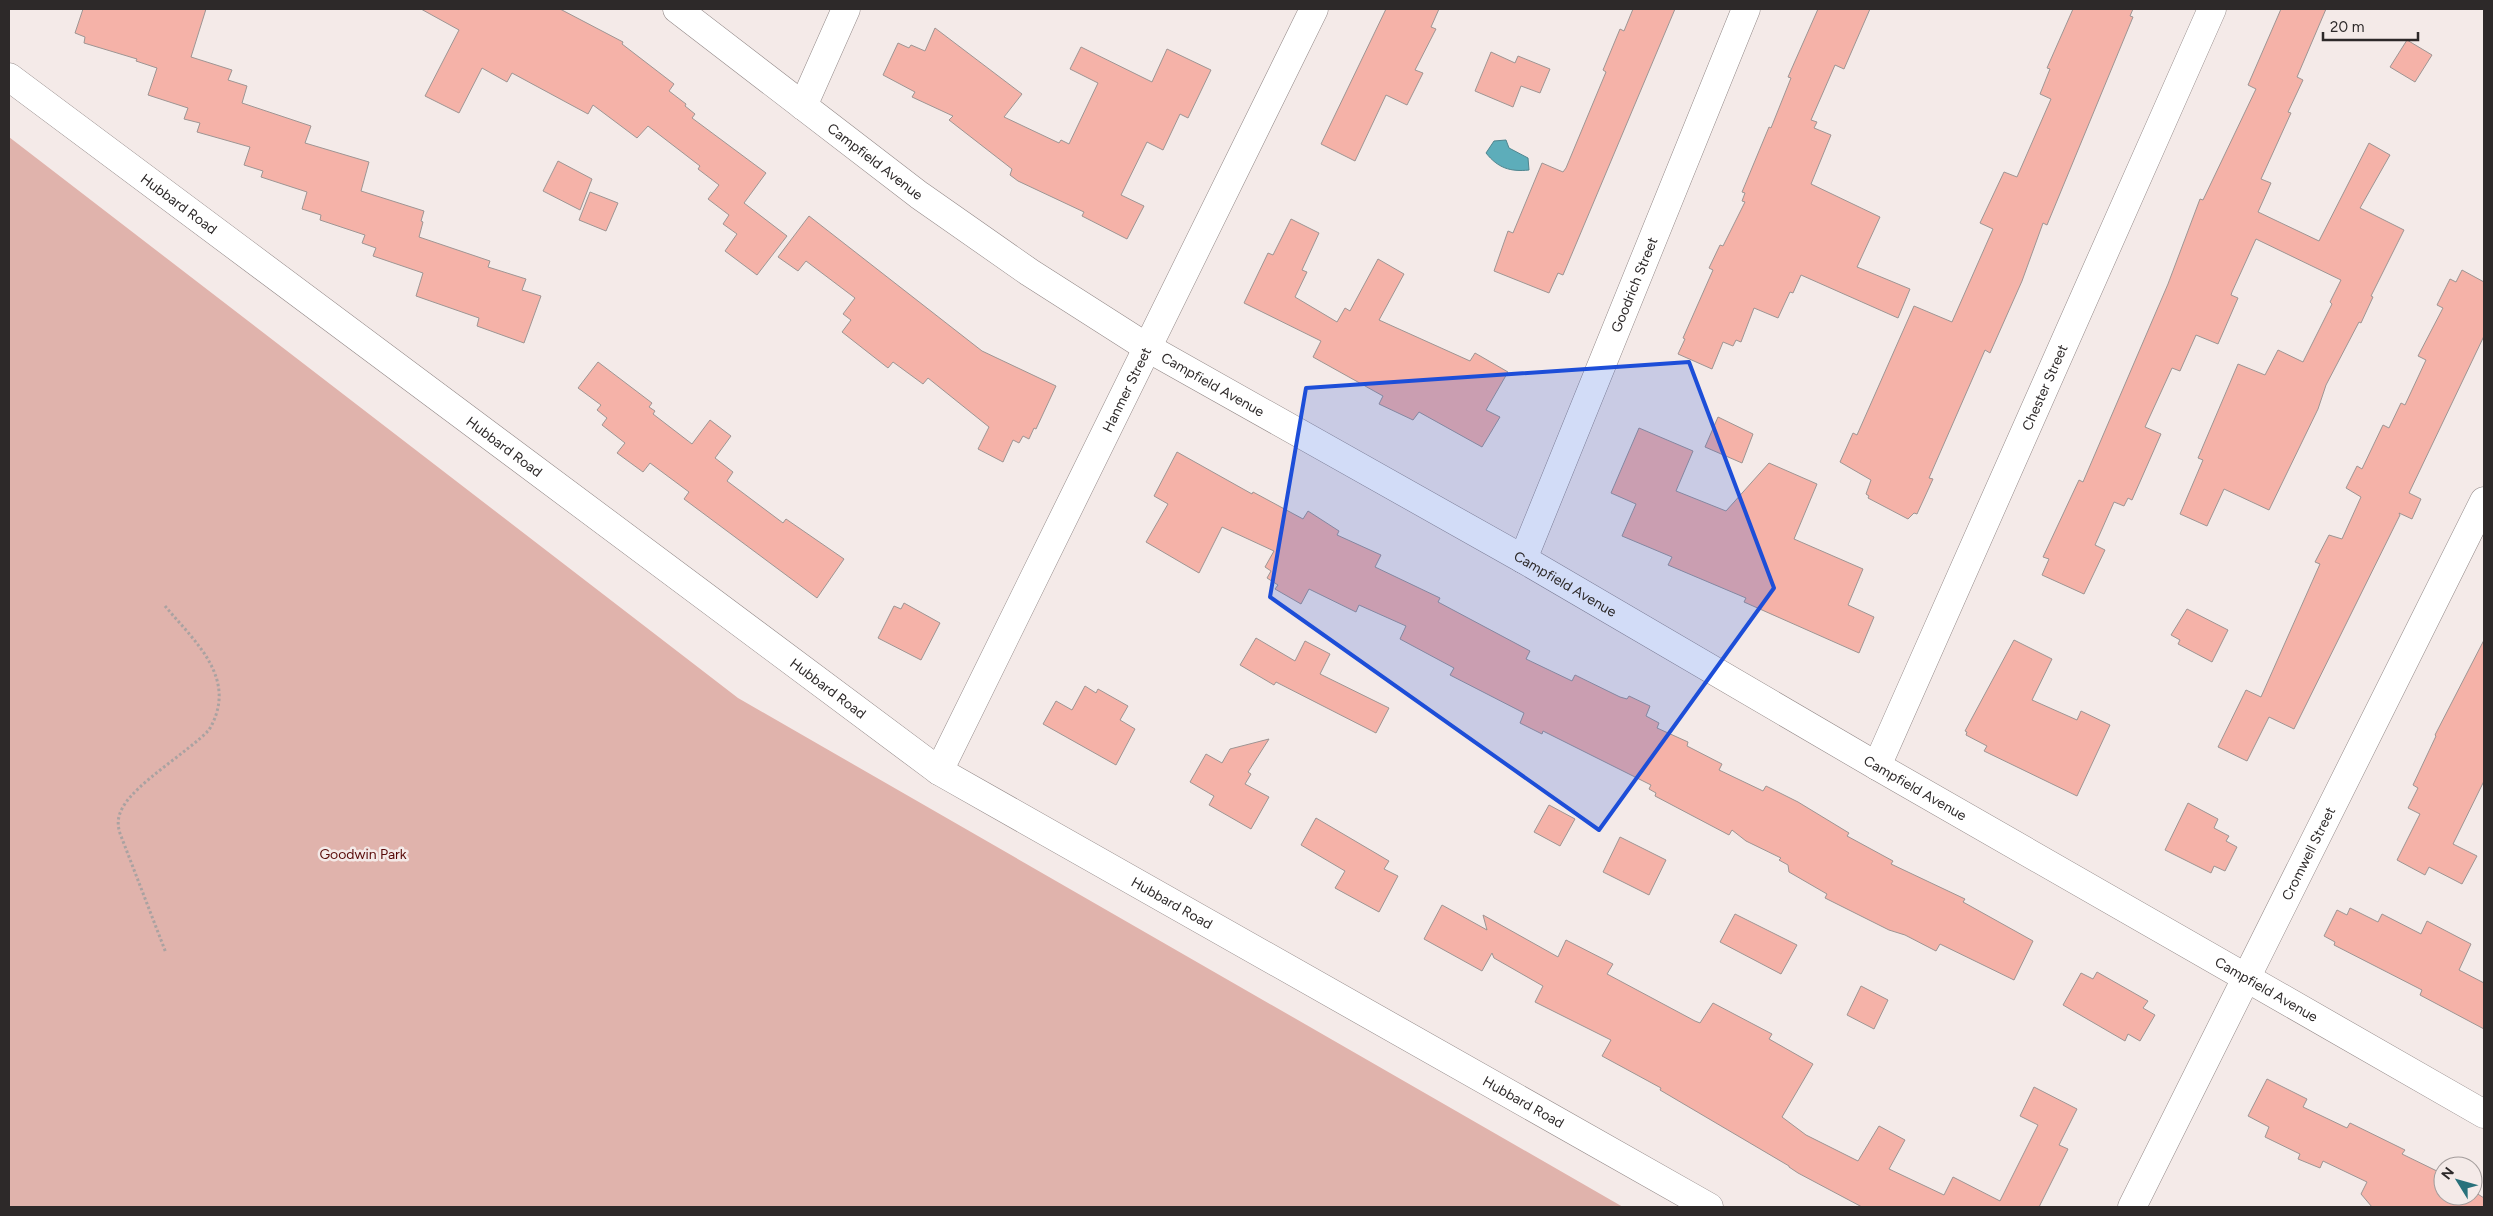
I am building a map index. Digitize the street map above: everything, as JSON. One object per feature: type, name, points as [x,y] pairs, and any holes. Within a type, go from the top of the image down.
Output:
[{"type":"street","name":"Campfield Avenue","points":[[678,9],[919,195],[1029,272],[1148,348],[1523,559],[1877,766],[2484,1114]]},
{"type":"street","points":[[803,106],[846,9]]},
{"type":"street","name":"Hanmer Street","points":[[939,771],[1314,9]]},
{"type":"street","name":"Goodrich Street","points":[[1523,559],[1746,9]]},
{"type":"street","name":"Chester Street","points":[[1877,766],[2212,9]]},
{"type":"street","name":"Hubbard Road","points":[[9,77],[939,771],[1709,1207]]},
{"type":"street","name":"Cromwell Street","points":[[2132,1207],[2484,501]]},
{"type":"path","points":[[165,606],[207,656],[217,677],[219,695],[216,718],[209,730],[132,795],[119,816],[117,826],[120,836],[166,953]]},
{"type":"highlighted area","points":[[1689,362],[1774,588],[1599,830],[1270,597],[1306,388]]},
{"type":"green space","name":"Goodwin Park","points":[[9,137],[738,698],[1623,1207],[9,1207]]},
{"type":"water","points":[[1506,140],[1509,148],[1528,158],[1529,170],[1505,168],[1486,153],[1494,141]]},
{"type":"building","points":[[83,9],[206,9],[191,57],[232,70],[228,80],[247,86],[242,103],[311,126],[305,143],[369,162],[361,191],[424,211],[419,237],[490,261],[488,267],[526,279],[522,290],[541,296],[524,343],[477,326],[479,318],[416,296],[423,273],[373,256],[376,248],[362,243],[365,235],[320,220],[321,215],[302,209],[307,192],[261,177],[263,171],[244,165],[250,147],[197,132],[200,123],[184,119],[188,108],[148,95],[157,68],[136,61],[137,59],[84,43],[85,37],[75,33]]},
{"type":"building","points":[[421,9],[560,9],[623,42],[622,44],[674,84],[669,91],[686,104],[685,106],[695,114],[692,118],[766,173],[744,203],[787,236],[757,275],[725,251],[737,234],[723,224],[729,215],[708,199],[719,185],[698,169],[700,166],[648,126],[637,138],[593,105],[588,114],[512,73],[507,82],[482,68],[459,113],[425,96],[459,30]]},
{"type":"building","points":[[1386,9],[1439,9],[1431,27],[1436,29],[1415,70],[1423,73],[1407,105],[1386,95],[1355,161],[1321,144]]},
{"type":"building","points":[[1633,9],[1675,9],[1563,275],[1558,273],[1549,293],[1494,271],[1508,231],[1513,233],[1542,163],[1563,172],[1566,168],[1606,72],[1603,70],[1620,29],[1624,31]]},
{"type":"building","points":[[1818,9],[1870,9],[1844,69],[1835,65],[1811,120],[1817,122],[1814,128],[1831,135],[1811,184],[1880,217],[1857,267],[1910,289],[1898,318],[1801,275],[1793,293],[1790,292],[1778,318],[1754,308],[1741,342],[1736,340],[1733,346],[1723,342],[1712,369],[1678,354],[1685,339],[1683,338],[1713,270],[1709,268],[1720,245],[1723,246],[1745,202],[1742,201],[1745,193],[1742,192],[1769,127],[1771,128],[1791,78],[1788,77]]},
{"type":"building","points":[[2073,9],[2133,9],[2130,16],[2133,17],[2047,225],[2043,223],[2022,281],[1990,353],[1985,350],[1929,478],[1933,479],[1917,514],[1914,513],[1908,519],[1868,498],[1869,496],[1866,494],[1871,480],[1840,462],[1853,433],[1857,435],[1914,306],[1952,322],[1993,229],[1980,223],[2004,172],[2017,177],[2051,99],[2040,94],[2050,69],[2047,68]]},
{"type":"building","points":[[2281,9],[2326,9],[2297,77],[2303,80],[2288,112],[2291,113],[2261,179],[2271,183],[2258,212],[2319,241],[2369,143],[2390,155],[2360,208],[2404,230],[2371,296],[2373,297],[2361,323],[2359,322],[2326,385],[2318,409],[2269,510],[2224,489],[2207,526],[2180,514],[2203,460],[2198,458],[2238,364],[2265,375],[2278,350],[2303,362],[2332,304],[2330,302],[2341,280],[2256,239],[2232,292],[2231,295],[2238,298],[2218,344],[2196,335],[2180,371],[2172,368],[2145,427],[2161,434],[2132,500],[2128,498],[2124,506],[2114,502],[2095,545],[2105,550],[2084,594],[2042,575],[2049,559],[2043,557],[2079,480],[2083,482],[2168,284],[2200,199],[2203,200],[2256,89],[2248,85]]},
{"type":"building","points":[[935,28],[1022,94],[1004,117],[1059,143],[1061,140],[1069,144],[1098,83],[1070,69],[1081,47],[1152,82],[1167,49],[1211,70],[1188,118],[1180,114],[1163,150],[1147,142],[1121,195],[1144,206],[1127,239],[1082,216],[1084,212],[1018,181],[1010,175],[1012,169],[949,120],[953,116],[912,97],[915,92],[883,75],[898,43],[909,48],[911,45],[925,51]]},
{"type":"building","points":[[2407,40],[2432,55],[2415,82],[2390,67]]},
{"type":"building","points":[[1491,52],[1515,63],[1518,56],[1550,69],[1540,93],[1521,86],[1513,107],[1475,91]]},
{"type":"building","points":[[558,161],[592,179],[580,210],[543,191]]},
{"type":"building","points":[[590,192],[618,203],[606,231],[579,220]]},
{"type":"building","points":[[809,216],[982,351],[1056,386],[1036,429],[1034,428],[1029,439],[1023,436],[1019,443],[1013,440],[1003,462],[978,449],[989,427],[928,378],[923,384],[893,362],[888,368],[842,332],[851,320],[843,314],[855,298],[806,261],[798,271],[778,257]]},
{"type":"building","points":[[1291,219],[1319,233],[1302,270],[1307,272],[1295,297],[1337,322],[1345,308],[1350,311],[1378,259],[1404,274],[1379,320],[1470,361],[1475,353],[1508,372],[1486,410],[1500,417],[1482,447],[1419,412],[1413,420],[1379,404],[1383,396],[1313,357],[1321,341],[1244,303],[1268,253],[1273,255]]},
{"type":"building","points":[[2462,270],[2484,282],[2484,336],[2409,493],[2421,499],[2412,519],[2399,513],[2400,515],[2294,729],[2269,717],[2247,761],[2218,747],[2246,690],[2261,697],[2320,564],[2315,562],[2329,535],[2342,539],[2361,497],[2346,488],[2357,466],[2362,469],[2383,425],[2389,428],[2401,403],[2405,405],[2426,360],[2418,356],[2443,308],[2437,305],[2450,279],[2456,282]]},
{"type":"building","points":[[598,362],[652,403],[649,407],[655,411],[653,414],[692,444],[710,420],[731,436],[715,458],[733,472],[727,481],[783,523],[786,519],[844,559],[817,598],[684,499],[689,492],[650,463],[643,472],[617,453],[625,443],[602,425],[607,418],[597,410],[601,405],[578,388]]},
{"type":"building","points":[[1718,417],[1753,434],[1742,463],[1705,447]]},
{"type":"building","points":[[1639,428],[1693,451],[1676,491],[1726,511],[1769,463],[1817,484],[1794,539],[1863,569],[1848,605],[1874,617],[1859,653],[1744,602],[1746,598],[1668,565],[1672,557],[1622,536],[1636,504],[1611,493]]},
{"type":"building","points":[[1177,452],[1252,494],[1253,492],[1303,519],[1308,511],[1339,531],[1337,535],[1381,555],[1375,567],[1440,598],[1438,602],[1530,651],[1526,659],[1572,681],[1575,675],[1620,697],[1627,699],[1629,696],[1650,706],[1646,716],[1659,723],[1657,728],[1688,742],[1687,746],[1722,764],[1719,770],[1763,791],[1766,786],[1798,802],[1849,833],[1847,836],[1893,861],[1891,864],[1965,899],[1963,902],[2033,941],[2014,980],[1940,944],[1936,951],[1825,898],[1827,894],[1789,872],[1788,865],[1779,860],[1781,858],[1746,841],[1732,830],[1729,835],[1655,796],[1656,793],[1649,789],[1651,785],[1543,731],[1542,734],[1520,723],[1524,713],[1450,675],[1454,668],[1400,639],[1406,626],[1359,605],[1356,612],[1309,589],[1301,604],[1275,589],[1278,585],[1267,578],[1271,571],[1265,567],[1274,551],[1222,527],[1199,573],[1146,542],[1168,504],[1154,496]]},
{"type":"building","points":[[904,603],[940,623],[921,660],[878,638],[894,606],[901,609]]},
{"type":"building","points":[[2187,609],[2228,630],[2212,662],[2178,644],[2180,640],[2171,635]]},
{"type":"building","points":[[1256,638],[1295,661],[1305,641],[1330,654],[1320,674],[1389,708],[1376,733],[1276,682],[1274,685],[1240,665]]},
{"type":"building","points":[[2014,640],[2052,659],[2032,700],[2077,720],[2081,711],[2110,725],[2077,796],[1984,751],[1987,746],[1966,735],[1967,732],[1965,731]]},
{"type":"building","points":[[2484,640],[2484,781],[2453,844],[2477,856],[2462,884],[2429,867],[2425,875],[2397,860],[2420,814],[2408,808],[2418,788],[2413,785],[2435,735]]},
{"type":"building","points":[[1085,686],[1096,693],[1098,689],[1128,706],[1120,720],[1135,729],[1116,765],[1043,724],[1056,701],[1072,710]]},
{"type":"building","points":[[1269,739],[1248,772],[1251,774],[1245,784],[1269,797],[1251,829],[1209,805],[1214,796],[1190,782],[1206,754],[1222,763],[1230,749]]},
{"type":"building","points":[[2188,803],[2218,819],[2214,828],[2229,836],[2226,841],[2237,847],[2225,871],[2214,866],[2211,873],[2165,850]]},
{"type":"building","points":[[1549,805],[1575,819],[1560,846],[1534,832]]},
{"type":"building","points":[[1316,818],[1389,861],[1384,869],[1398,876],[1379,912],[1335,888],[1345,871],[1301,845]]},
{"type":"building","points":[[1620,837],[1666,860],[1649,895],[1603,872]]},
{"type":"building","points":[[1442,905],[1487,930],[1483,915],[1558,957],[1566,940],[1613,964],[1607,974],[1700,1023],[1713,1003],[1772,1034],[1769,1039],[1813,1064],[1782,1117],[1806,1135],[1858,1161],[1879,1126],[1905,1140],[1889,1169],[1944,1195],[1953,1177],[2000,1201],[2038,1125],[2020,1116],[2034,1087],[2077,1109],[2059,1145],[2068,1149],[2039,1207],[1862,1207],[1798,1173],[1660,1090],[1661,1088],[1602,1056],[1611,1040],[1535,1002],[1543,986],[1494,958],[1492,953],[1482,971],[1424,939]]},
{"type":"building","points":[[2350,908],[2378,922],[2382,914],[2421,934],[2427,921],[2471,944],[2459,970],[2484,983],[2484,1029],[2420,995],[2422,990],[2334,945],[2335,942],[2324,936],[2337,910],[2347,915]]},
{"type":"building","points":[[1735,914],[1797,945],[1781,974],[1720,942]]},
{"type":"building","points":[[2097,972],[2148,1001],[2143,1008],[2155,1015],[2140,1041],[2128,1034],[2125,1041],[2063,1005],[2081,973],[2093,979]]},
{"type":"building","points":[[1861,986],[1888,1000],[1874,1029],[1847,1015]]},
{"type":"building","points":[[2267,1079],[2307,1099],[2303,1107],[2347,1128],[2350,1123],[2405,1150],[2402,1154],[2433,1169],[2433,1206],[2483,1206],[2483,1197],[2484,1207],[2372,1207],[2361,1194],[2367,1182],[2323,1161],[2320,1168],[2298,1159],[2300,1154],[2265,1137],[2269,1127],[2248,1116]]}]
